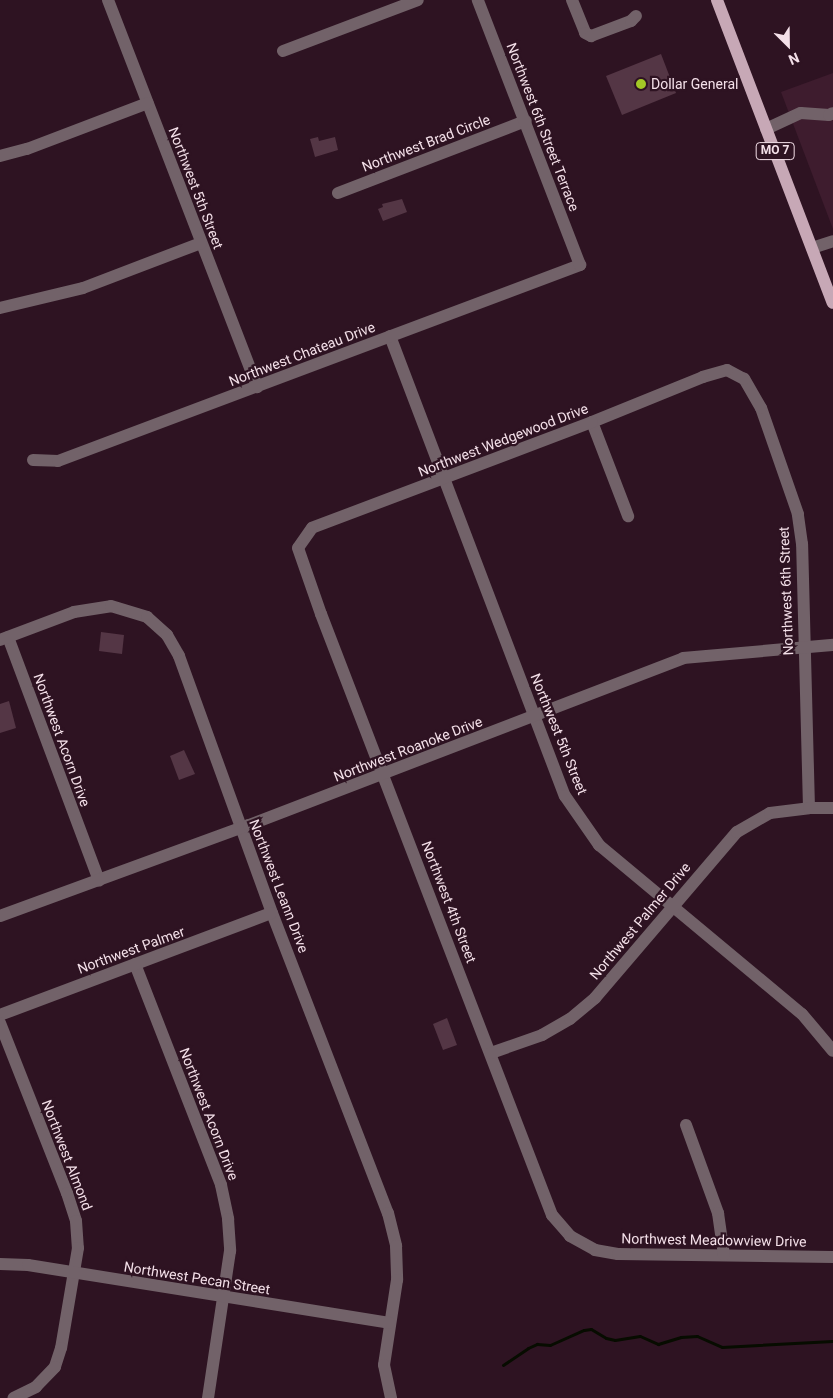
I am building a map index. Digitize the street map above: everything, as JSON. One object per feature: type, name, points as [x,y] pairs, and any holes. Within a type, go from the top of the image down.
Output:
[{"type":"main road","name":"MO 7","points":[[717,0],[833,302]]},
{"type":"street","name":"Northwest 5th Street","points":[[108,0],[257,387]]},
{"type":"street","points":[[283,51],[418,0]]},
{"type":"street","name":"Northwest 6th Street Terrace","points":[[478,0],[580,264]]},
{"type":"street","points":[[572,0],[585,33],[591,36],[631,21],[636,16]]},
{"type":"street","points":[[0,156],[27,149],[148,103]]},
{"type":"street","points":[[766,129],[801,113],[829,115],[833,113]]},
{"type":"street","name":"Northwest Brad Circle","points":[[338,193],[526,121]]},
{"type":"street","points":[[812,248],[833,241]]},
{"type":"street","points":[[0,308],[83,288],[201,243]]},
{"type":"street","name":"Northwest Chateau Drive","points":[[33,460],[58,462],[580,264]]},
{"type":"street","name":"Northwest 5th Street","points":[[390,336],[565,796],[599,845],[802,1014],[833,1051]]},
{"type":"street","name":"Northwest Wedgewood Drive","points":[[298,548],[312,528],[592,422],[703,377],[727,370]]},
{"type":"street","name":"Northwest 6th Street","points":[[727,370],[744,379],[761,408],[798,514],[802,544],[809,808]]},
{"type":"street","points":[[592,422],[628,516]]},
{"type":"street","name":"Northwest 4th Street","points":[[298,548],[321,614],[552,1215],[570,1236],[595,1250]]},
{"type":"street","name":"Northwest Leann Drive","points":[[4,638],[74,612],[111,606],[147,617],[167,635],[179,656],[272,913],[388,1213],[396,1246],[397,1280],[384,1366],[391,1398]]},
{"type":"street","name":"Northwest Acorn Drive","points":[[4,638],[98,881]]},
{"type":"street","name":"Northwest Roanoke Drive","points":[[0,916],[241,828],[535,717],[683,658],[833,645]]},
{"type":"street","points":[[809,808],[833,808]]},
{"type":"street","name":"Northwest Palmer Drive","points":[[491,1053],[542,1035],[570,1019],[594,998],[738,832],[770,814],[809,808]]},
{"type":"street","name":"Northwest Palmer","points":[[0,1015],[272,913]]},
{"type":"street","name":"Northwest Acorn Drive","points":[[135,964],[221,1186],[230,1251],[208,1398]]},
{"type":"street","name":"Northwest Almond","points":[[0,1023],[67,1193],[76,1221],[78,1248],[75,1272],[55,1367],[36,1387],[13,1398]]},
{"type":"street","points":[[686,1125],[718,1213],[724,1256]]},
{"type":"street","name":"Northwest Meadowview Drive","points":[[595,1250],[618,1254],[833,1257]]},
{"type":"street","name":"Northwest Pecan Street","points":[[0,1264],[28,1265],[75,1272],[223,1298],[389,1323]]},
{"type":"shaded area","points":[[833,73],[833,229],[781,92]]},
{"type":"building","name":"Dollar General","points":[[661,54],[676,93],[622,115],[606,76]]},
{"type":"building","points":[[318,137],[319,141],[335,137],[338,150],[315,157],[310,139]]},
{"type":"building","points":[[402,199],[407,212],[383,221],[378,209],[383,207],[382,204]]},
{"type":"building","points":[[101,632],[124,635],[122,654],[99,651]]},
{"type":"building","points":[[9,701],[16,728],[0,733],[0,704]]},
{"type":"building","points":[[184,750],[195,774],[179,780],[170,756]]},
{"type":"building","points":[[447,1018],[457,1045],[443,1050],[433,1024]]},
{"type":"waterway","points":[[503,1365],[537,1344],[550,1345],[584,1330],[591,1329],[606,1338],[615,1340],[640,1336],[658,1344],[681,1337],[697,1336],[722,1347],[833,1341]]},
{"type":"place","name":"Dollar General","points":[[641,84]]}]
